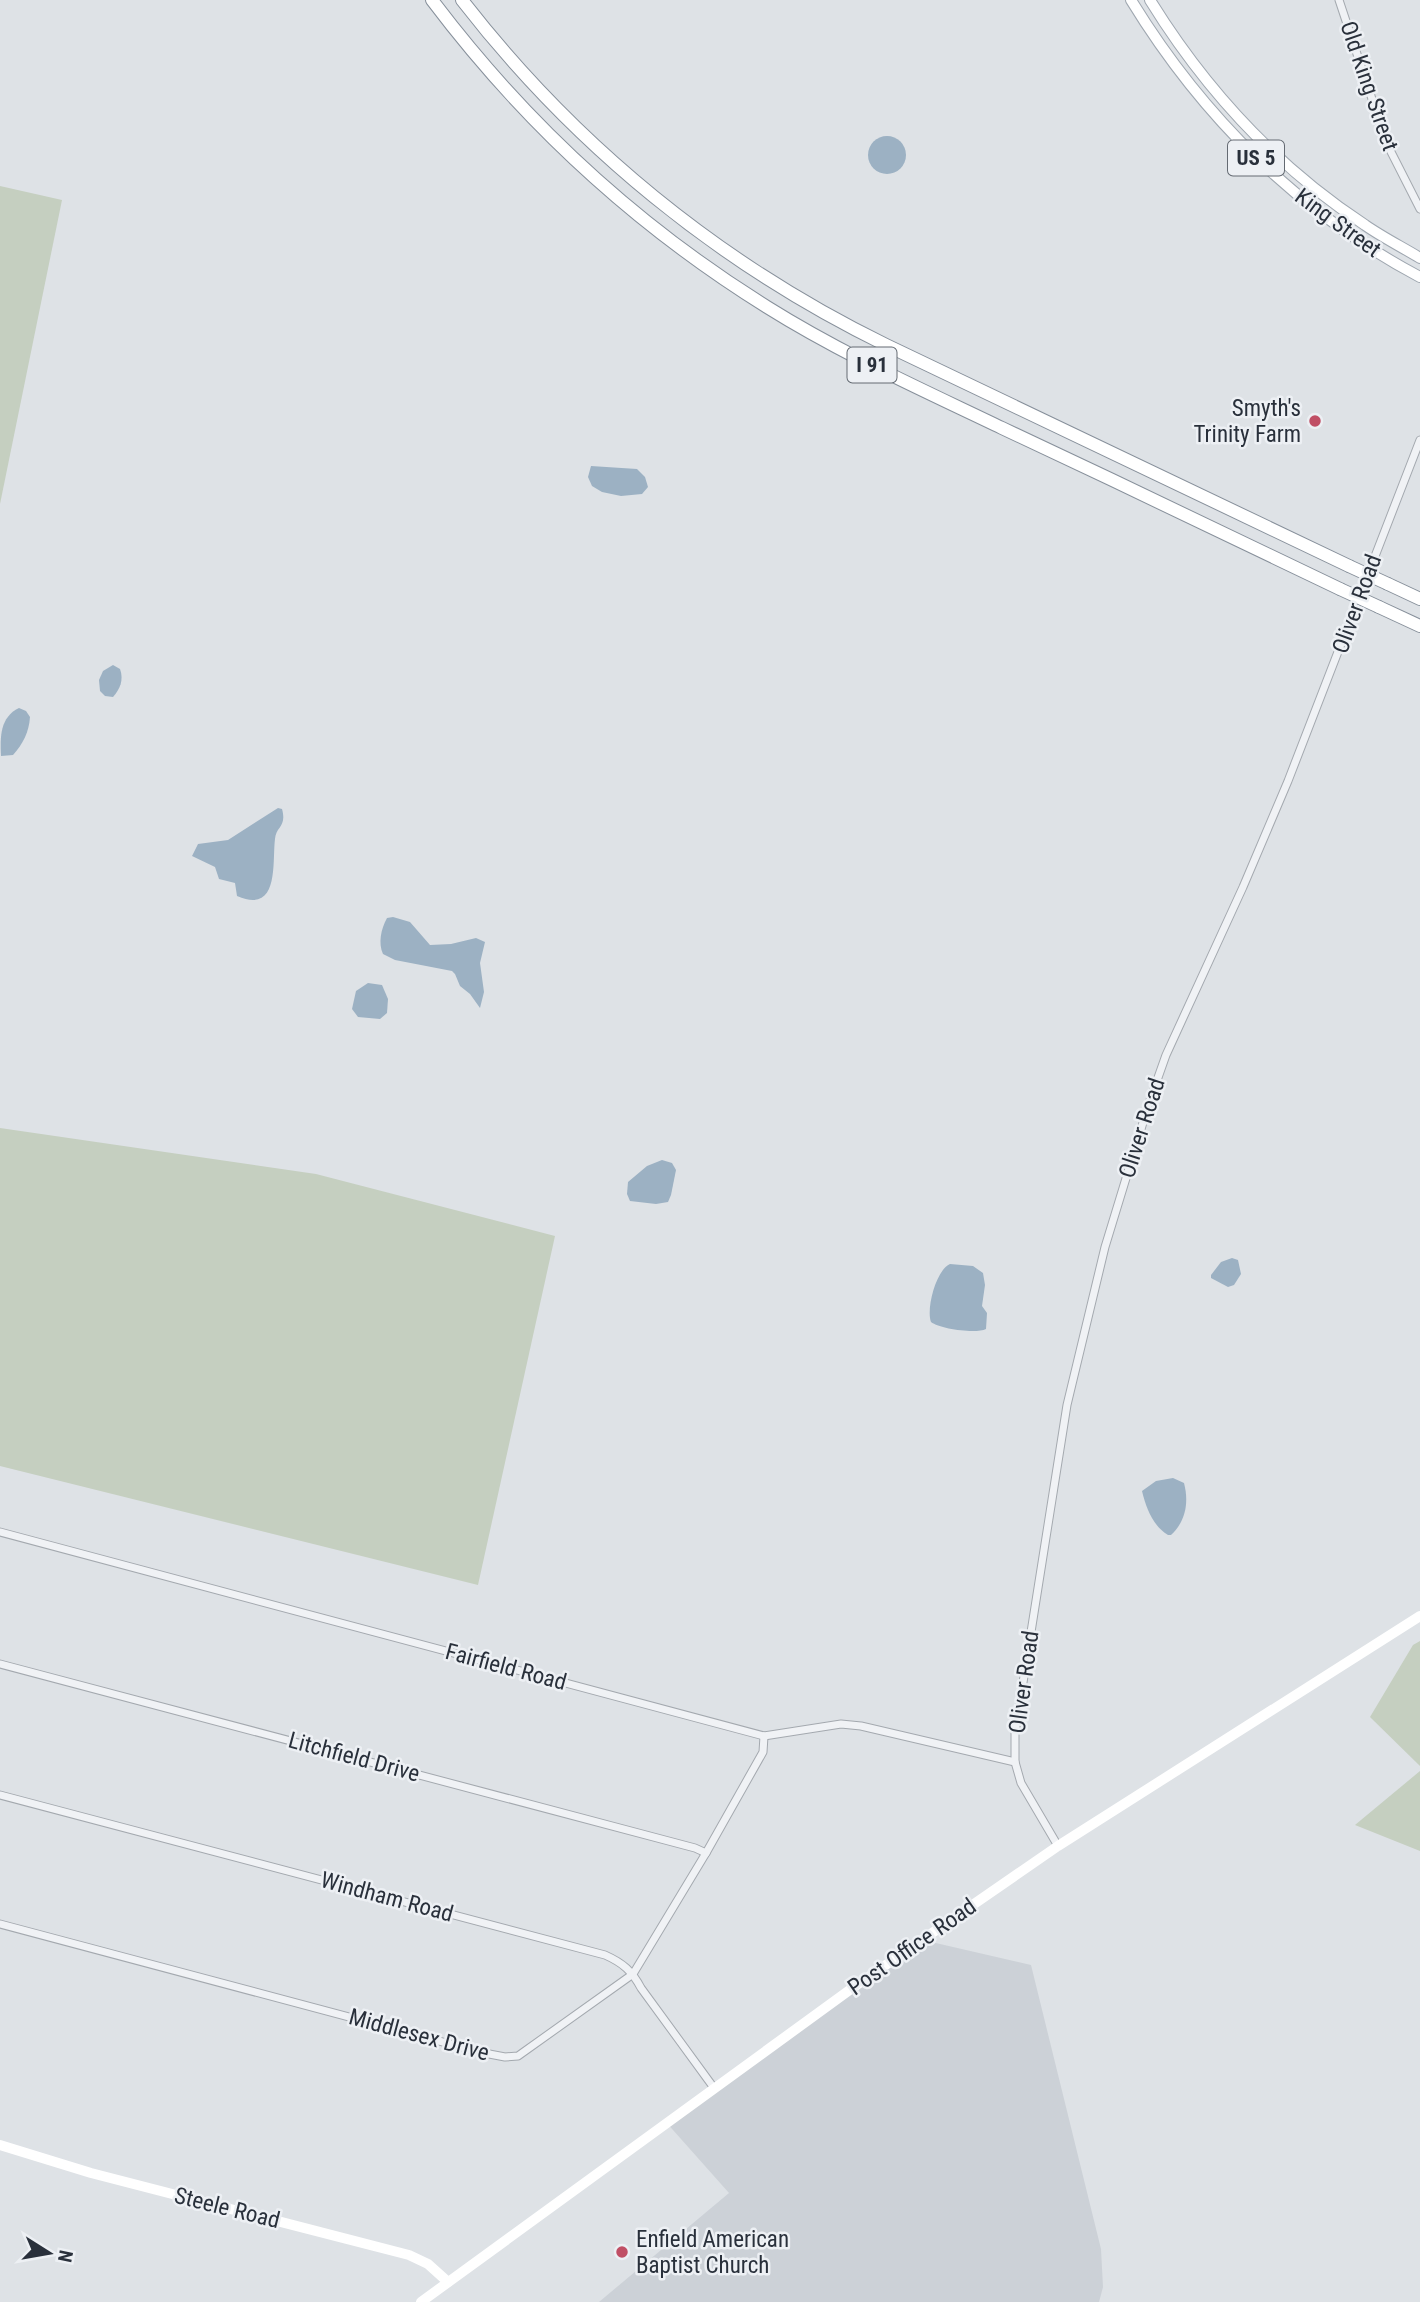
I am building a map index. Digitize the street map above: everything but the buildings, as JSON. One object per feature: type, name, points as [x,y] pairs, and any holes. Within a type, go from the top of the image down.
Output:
[{"type":"highway","name":"I 91","points":[[432,0],[532,118],[597,180],[670,241],[766,307],[876,368],[1420,626]]},
{"type":"highway","name":"I 91","points":[[462,0],[548,101],[616,165],[695,229],[774,284],[886,345],[1420,599]]},
{"type":"main road","name":"King Street","points":[[1130,0],[1158,44],[1199,98],[1243,146],[1308,205],[1420,277]]},
{"type":"main road","name":"King Street","points":[[1150,0],[1209,84],[1255,135],[1318,190],[1364,225],[1420,258]]},
{"type":"main road","points":[[1243,146],[1255,135]]},
{"type":"main road","points":[[1355,237],[1364,225]]},
{"type":"street","name":"Old King Street","points":[[1339,0],[1387,144],[1420,209]]},
{"type":"street","name":"Oliver Road","points":[[1058,1846],[1030,1800],[1015,1762],[1018,1709],[1067,1405],[1105,1247],[1166,1055],[1243,887],[1288,780],[1420,440]]},
{"type":"street","name":"Fairfield Road","points":[[0,1532],[764,1736],[841,1724],[861,1726],[1015,1762]]},
{"type":"street","name":"Post Office Road","points":[[421,2302],[851,1989],[1058,1846],[1420,1616]]},
{"type":"street","name":"Litchfield Drive","points":[[0,1664],[682,1844],[706,1853]]},
{"type":"street","name":"Middlesex Drive","points":[[0,1924],[505,2057],[518,2056],[633,1974],[763,1752],[764,1736]]},
{"type":"street","name":"Windham Road","points":[[0,1795],[605,1955],[621,1962],[633,1974],[715,2088]]},
{"type":"street","name":"Steele Road","points":[[0,2145],[91,2173],[408,2255],[428,2264],[448,2282]]},
{"type":"shaded area","points":[[927,1941],[1031,1965],[1101,2249],[1103,2287],[1099,2302],[599,2302],[729,2193],[665,2121]]},
{"type":"green space","points":[[0,186],[62,200],[0,504]]},
{"type":"green space","points":[[0,1128],[316,1174],[555,1236],[478,1585],[0,1466]]},
{"type":"green space","points":[[1420,1641],[1420,1766],[1370,1717],[1413,1645]]},
{"type":"green space","points":[[1420,1771],[1420,1851],[1355,1825]]},
{"type":"water","points":[[887,136],[901,141],[906,155],[901,169],[887,174],[873,169],[868,155],[873,141]]},
{"type":"water","points":[[591,466],[637,469],[645,477],[648,487],[642,494],[621,496],[602,492],[592,486],[588,477]]},
{"type":"water","points":[[113,665],[120,669],[121,684],[113,697],[105,696],[100,691],[99,680],[103,671]]},
{"type":"water","points":[[19,708],[26,711],[30,717],[27,733],[13,755],[1,756],[1,735],[5,722]]},
{"type":"water","points":[[278,808],[282,809],[283,819],[276,835],[271,883],[261,898],[251,900],[237,896],[235,883],[219,879],[215,867],[192,856],[198,844],[228,840]]},
{"type":"water","points":[[387,918],[410,922],[430,945],[451,944],[476,938],[485,942],[480,963],[484,992],[480,1008],[460,986],[452,971],[395,960],[383,954],[380,941],[382,931]]},
{"type":"water","points":[[368,983],[382,985],[388,999],[387,1013],[380,1019],[358,1017],[352,1009],[356,991]]},
{"type":"water","points":[[662,1160],[672,1163],[676,1170],[668,1202],[656,1204],[630,1201],[627,1194],[628,1182],[647,1166]]},
{"type":"water","points":[[1232,1258],[1238,1260],[1241,1274],[1234,1285],[1228,1287],[1211,1278],[1211,1275],[1221,1262]]},
{"type":"water","points":[[950,1264],[973,1266],[983,1273],[985,1285],[982,1306],[987,1313],[986,1329],[958,1330],[931,1322],[933,1290],[940,1274]]},
{"type":"water","points":[[1173,1478],[1184,1483],[1186,1504],[1180,1524],[1168,1535],[1158,1527],[1151,1516],[1142,1491],[1156,1481]]},
{"type":"place","name":"Smyth's Trinity Farm","points":[[1315,421]]},
{"type":"place","name":"Enfield American Baptist Church","points":[[622,2252]]}]
